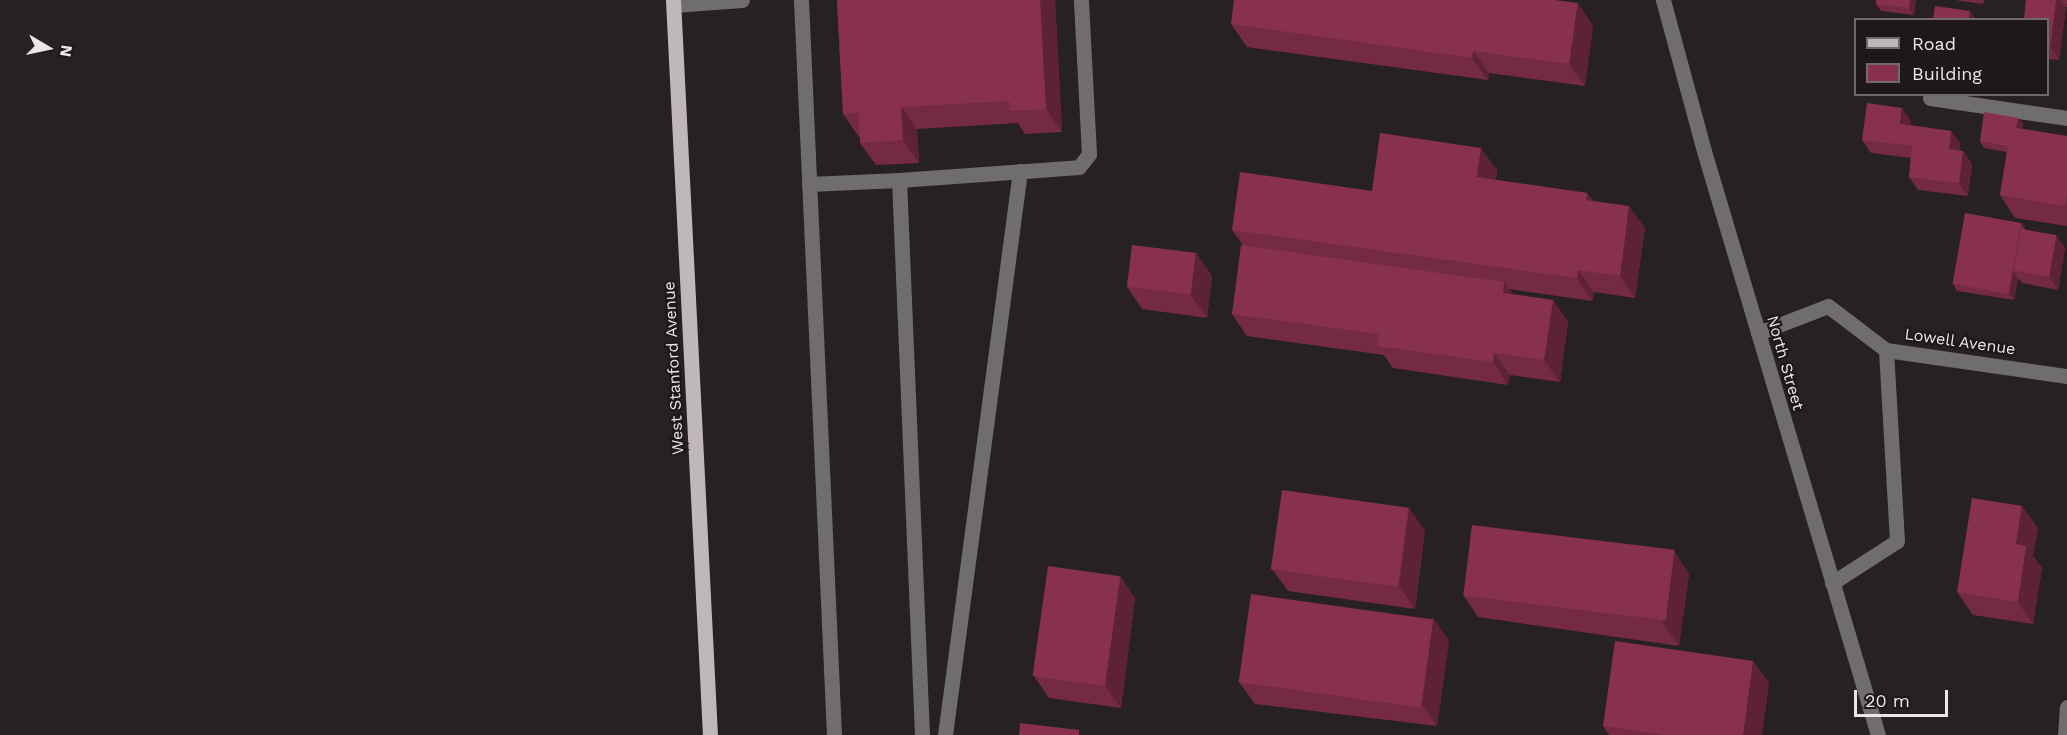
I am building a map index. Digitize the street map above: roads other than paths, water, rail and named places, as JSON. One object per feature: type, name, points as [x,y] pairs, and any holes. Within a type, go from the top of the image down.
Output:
[{"type":"main road","name":"West Stanford Avenue","points":[[674,2],[710,735]]},
{"type":"street","points":[[674,2],[742,0]]},
{"type":"street","points":[[801,0],[834,735]]},
{"type":"street","points":[[809,184],[899,180],[1079,166],[1089,154],[1081,0]]},
{"type":"street","name":"North Street","points":[[1663,0],[1758,333],[1878,735]]},
{"type":"street","points":[[1930,98],[2067,118]]},
{"type":"street","points":[[945,735],[1020,171]]},
{"type":"street","points":[[899,180],[922,735]]},
{"type":"street","name":"Lowell Avenue","points":[[1758,333],[1828,306],[1886,350],[2067,376]]},
{"type":"street","points":[[1832,583],[1897,541],[1886,350]]},
{"type":"street","points":[[2064,735],[2067,707]]}]
